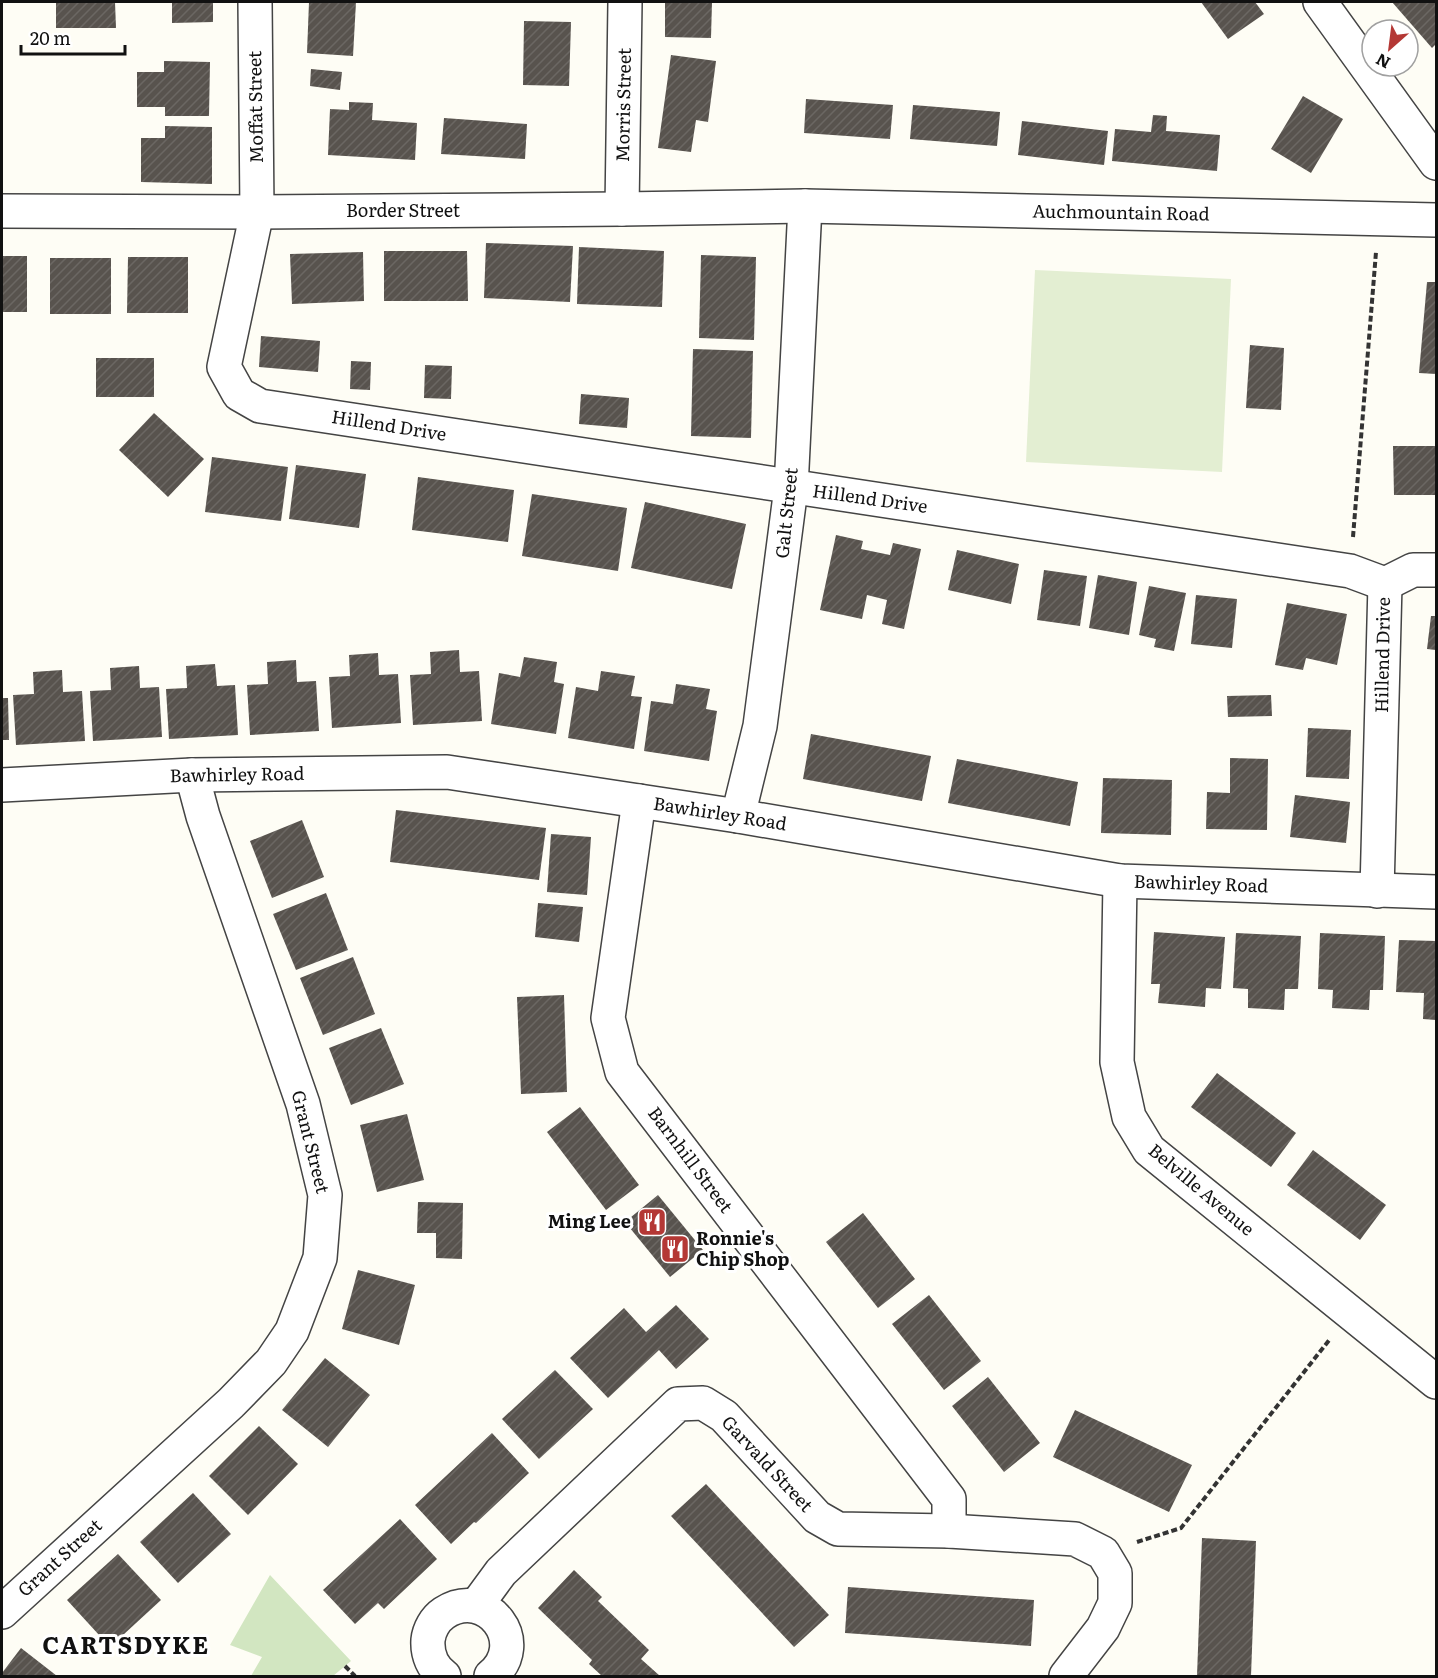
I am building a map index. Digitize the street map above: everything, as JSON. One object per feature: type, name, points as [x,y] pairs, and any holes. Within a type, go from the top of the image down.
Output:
[{"type":"street","name":"Moffat Street","points":[[255,2],[257,212]]},
{"type":"street","name":"Morris Street","points":[[622,209],[626,2]]},
{"type":"street","points":[[1320,2],[1437,163]]},
{"type":"street","name":"Border Street","points":[[2,211],[257,212],[805,206]]},
{"type":"street","name":"Auchmountain Road","points":[[805,206],[1437,220]]},
{"type":"street","name":"Galt Street","points":[[738,816],[760,726],[791,488],[805,206]]},
{"type":"street","name":"Hillend Drive","points":[[257,212],[224,368],[239,394],[260,406],[1350,571],[1384,584],[1377,891]]},
{"type":"street","points":[[1384,584],[1413,570],[1437,570]]},
{"type":"street","name":"Bawhirley Road","points":[[2,785],[192,775],[447,772],[738,816],[1120,881],[1437,892]]},
{"type":"street","name":"Grant Street","points":[[2,1612],[231,1403],[271,1362],[292,1331],[320,1258],[325,1195],[303,1104],[203,816],[192,775]]},
{"type":"street","name":"Barnhill Street","points":[[639,801],[608,1017],[622,1072],[949,1499],[949,1531]]},
{"type":"street","name":"Belville Avenue","points":[[1120,881],[1118,1062],[1130,1117],[1149,1150],[1437,1382]]},
{"type":"street","name":"Garvald Street","points":[[476,1606],[501,1572],[678,1404],[703,1403],[724,1416],[817,1517],[838,1529],[949,1531],[1075,1539],[1103,1553]]},
{"type":"street","points":[[1066,1677],[1103,1628],[1115,1603],[1115,1573],[1103,1553]]},
{"type":"street","points":[[444,1677],[431,1662],[428,1637],[433,1625],[441,1616],[463,1605],[476,1606],[489,1611],[499,1620],[505,1632],[507,1646],[505,1660],[491,1677]]},
{"type":"path","points":[[1350,571],[1379,219]]},
{"type":"path","points":[[1103,1553],[1181,1528],[1350,1312]]},
{"type":"path","points":[[345,1666],[356,1677]]},
{"type":"green space","points":[[1035,270],[1231,279],[1222,472],[1026,462]]},
{"type":"green space","points":[[270,1575],[351,1661],[333,1676],[251,1676],[262,1657],[230,1645]]},
{"type":"building","points":[[56,2],[115,2],[116,28],[56,28]]},
{"type":"building","points":[[172,2],[213,2],[213,22],[172,23]]},
{"type":"building","points":[[309,2],[356,2],[353,56],[307,53]]},
{"type":"building","points":[[665,2],[712,2],[711,38],[665,37]]},
{"type":"building","points":[[1201,2],[1255,2],[1264,14],[1228,39]]},
{"type":"building","points":[[1392,2],[1436,2],[1436,44],[1432,48],[1420,34],[1420,18],[1406,18]]},
{"type":"building","points":[[524,21],[571,22],[569,86],[523,85]]},
{"type":"building","points":[[671,55],[716,61],[708,122],[696,120],[691,152],[658,148]]},
{"type":"building","points":[[164,61],[210,62],[209,116],[165,116],[165,107],[137,107],[137,72],[164,72]]},
{"type":"building","points":[[311,69],[342,72],[340,90],[310,86]]},
{"type":"building","points":[[1303,96],[1343,119],[1311,173],[1271,149]]},
{"type":"building","points":[[806,99],[893,105],[890,139],[804,133]]},
{"type":"building","points":[[349,102],[373,103],[372,120],[417,123],[415,160],[328,155],[330,109],[349,110]]},
{"type":"building","points":[[913,105],[1000,112],[997,146],[910,139]]},
{"type":"building","points":[[1153,115],[1167,116],[1166,131],[1220,135],[1217,171],[1112,161],[1115,129],[1151,132]]},
{"type":"building","points":[[444,118],[527,124],[525,159],[441,154]]},
{"type":"building","points":[[1022,121],[1108,131],[1104,165],[1018,155]]},
{"type":"building","points":[[165,126],[212,127],[212,184],[141,182],[141,138],[165,138]]},
{"type":"building","points":[[486,243],[573,246],[570,302],[484,298]]},
{"type":"building","points":[[579,247],[664,251],[662,307],[577,304]]},
{"type":"building","points":[[384,251],[467,251],[468,301],[384,301]]},
{"type":"building","points":[[363,252],[364,301],[292,304],[290,254]]},
{"type":"building","points":[[701,255],[756,257],[754,340],[699,338]]},
{"type":"building","points":[[2,256],[27,256],[27,312],[2,312]]},
{"type":"building","points":[[128,257],[188,257],[188,313],[127,313]]},
{"type":"building","points":[[50,258],[111,258],[111,314],[50,314]]},
{"type":"building","points":[[1427,282],[1436,282],[1436,374],[1419,373]]},
{"type":"building","points":[[261,336],[320,341],[318,372],[259,367]]},
{"type":"building","points":[[1250,345],[1284,348],[1281,410],[1246,408]]},
{"type":"building","points":[[693,349],[753,351],[751,438],[691,436]]},
{"type":"building","points":[[96,358],[154,358],[154,397],[96,397]]},
{"type":"building","points":[[351,361],[371,362],[370,390],[350,389]]},
{"type":"building","points":[[425,365],[452,366],[451,399],[424,398]]},
{"type":"building","points":[[581,394],[629,398],[627,428],[579,424]]},
{"type":"building","points":[[154,413],[204,459],[168,497],[119,450]]},
{"type":"building","points":[[1393,446],[1436,446],[1436,495],[1394,495]]},
{"type":"building","points":[[212,457],[288,467],[281,521],[205,512]]},
{"type":"building","points":[[296,465],[366,474],[359,528],[289,519]]},
{"type":"building","points":[[418,477],[514,490],[508,542],[412,530]]},
{"type":"building","points":[[532,494],[627,508],[618,571],[522,556]]},
{"type":"building","points":[[645,502],[746,524],[732,589],[631,568]]},
{"type":"building","points":[[836,535],[863,541],[861,549],[890,555],[893,543],[921,549],[904,629],[882,624],[887,600],[867,595],[862,619],[820,610]]},
{"type":"building","points":[[957,550],[1019,564],[1011,604],[948,590]]},
{"type":"building","points":[[1044,570],[1087,576],[1080,626],[1037,620]]},
{"type":"building","points":[[1098,575],[1137,582],[1129,635],[1089,628]]},
{"type":"building","points":[[1149,586],[1186,593],[1174,651],[1154,647],[1156,639],[1139,635]]},
{"type":"building","points":[[1196,595],[1237,599],[1232,648],[1191,644]]},
{"type":"building","points":[[1287,603],[1347,614],[1337,665],[1306,658],[1303,670],[1275,665]]},
{"type":"building","points":[[1431,616],[1436,616],[1436,650],[1427,649]]},
{"type":"building","points":[[459,650],[460,672],[479,671],[482,721],[413,725],[410,675],[431,674],[430,652]]},
{"type":"building","points":[[378,653],[379,675],[398,674],[401,723],[332,728],[329,677],[350,676],[349,655]]},
{"type":"building","points":[[524,657],[557,662],[554,682],[564,684],[556,734],[491,724],[499,673],[520,677]]},
{"type":"building","points":[[296,660],[297,682],[316,681],[319,731],[250,735],[247,685],[268,684],[267,662]]},
{"type":"building","points":[[215,664],[217,686],[235,685],[238,735],[169,739],[166,689],[187,688],[186,666]]},
{"type":"building","points":[[139,666],[140,688],[159,687],[162,737],[93,741],[90,691],[111,690],[110,668]]},
{"type":"building","points":[[62,670],[63,692],[82,691],[85,741],[16,745],[13,695],[34,694],[33,672]]},
{"type":"building","points":[[601,671],[635,676],[631,696],[642,697],[634,749],[568,738],[576,687],[598,691]]},
{"type":"building","points":[[676,684],[710,689],[706,709],[717,711],[709,761],[644,751],[651,701],[673,704]]},
{"type":"building","points":[[1271,695],[1272,716],[1228,717],[1227,696]]},
{"type":"building","points":[[2,698],[8,698],[9,740],[2,740]]},
{"type":"building","points":[[1308,728],[1351,730],[1349,779],[1306,777]]},
{"type":"building","points":[[811,734],[931,756],[922,801],[803,779]]},
{"type":"building","points":[[1230,758],[1268,759],[1267,830],[1206,829],[1207,792],[1230,793]]},
{"type":"building","points":[[957,759],[1078,782],[1070,826],[948,803]]},
{"type":"building","points":[[1103,778],[1172,780],[1171,835],[1101,833]]},
{"type":"building","points":[[1295,795],[1350,802],[1346,843],[1290,837]]},
{"type":"building","points":[[396,810],[546,828],[539,880],[390,862]]},
{"type":"building","points":[[302,820],[324,877],[272,898],[250,841]]},
{"type":"building","points":[[551,834],[591,837],[587,895],[547,892]]},
{"type":"building","points":[[326,893],[348,950],[296,970],[273,914]]},
{"type":"building","points":[[538,903],[583,907],[579,942],[535,937]]},
{"type":"building","points":[[1154,932],[1225,937],[1221,989],[1206,988],[1205,1007],[1158,1003],[1160,984],[1151,984]]},
{"type":"building","points":[[1236,933],[1301,936],[1298,989],[1285,989],[1284,1010],[1248,1008],[1248,989],[1233,988]]},
{"type":"building","points":[[1320,933],[1385,936],[1383,990],[1370,990],[1369,1010],[1332,1008],[1333,990],[1318,989]]},
{"type":"building","points":[[1399,940],[1436,941],[1436,1020],[1423,1019],[1424,993],[1396,992]]},
{"type":"building","points":[[353,957],[375,1014],[323,1035],[300,978]]},
{"type":"building","points":[[564,995],[567,1092],[521,1094],[517,997]]},
{"type":"building","points":[[381,1028],[404,1084],[351,1105],[329,1048]]},
{"type":"building","points":[[1217,1073],[1296,1133],[1271,1167],[1191,1107]]},
{"type":"building","points":[[580,1107],[639,1185],[606,1210],[547,1132]]},
{"type":"building","points":[[407,1114],[424,1180],[377,1192],[360,1125]]},
{"type":"building","points":[[1313,1150],[1386,1205],[1360,1240],[1287,1185]]},
{"type":"building","points":[[658,1195],[703,1250],[670,1277],[625,1222]]},
{"type":"building","points":[[418,1202],[463,1203],[462,1259],[436,1258],[436,1233],[417,1233]]},
{"type":"building","points":[[863,1213],[915,1279],[878,1308],[826,1242]]},
{"type":"building","points":[[358,1270],[415,1285],[399,1345],[342,1329]]},
{"type":"building","points":[[929,1295],[981,1361],[944,1390],[892,1324]]},
{"type":"building","points":[[676,1305],[709,1339],[676,1369],[659,1350],[608,1398],[570,1358],[624,1308],[646,1332]]},
{"type":"building","points":[[325,1358],[370,1395],[328,1447],[282,1410]]},
{"type":"building","points":[[555,1370],[593,1409],[539,1459],[502,1419]]},
{"type":"building","points":[[988,1377],[1040,1443],[1004,1472],[952,1406]]},
{"type":"building","points":[[1075,1410],[1192,1465],[1169,1512],[1053,1457]]},
{"type":"building","points":[[259,1426],[298,1464],[248,1515],[209,1476]]},
{"type":"building","points":[[492,1433],[529,1473],[451,1544],[415,1505]]},
{"type":"building","points":[[706,1484],[829,1615],[794,1647],[671,1516]]},
{"type":"building","points":[[193,1493],[231,1534],[178,1583],[140,1542]]},
{"type":"building","points":[[400,1519],[437,1559],[384,1609],[378,1603],[355,1624],[323,1590]]},
{"type":"building","points":[[1202,1538],[1256,1541],[1251,1676],[1197,1676]]},
{"type":"building","points":[[118,1554],[161,1600],[110,1647],[67,1600]]},
{"type":"building","points":[[574,1570],[602,1597],[598,1601],[649,1650],[641,1659],[660,1676],[602,1676],[589,1664],[592,1660],[538,1608]]},
{"type":"building","points":[[848,1587],[1034,1600],[1031,1646],[845,1633]]},
{"type":"building","points":[[21,1648],[57,1676],[2,1676]]},
{"type":"place","name":"Ming Lee","points":[[652,1222]]},
{"type":"place","name":"Ronnie's Chip Shop","points":[[675,1249]]},
{"type":"district","name":"CARTSDYKE","points":[[126,1646]]}]
